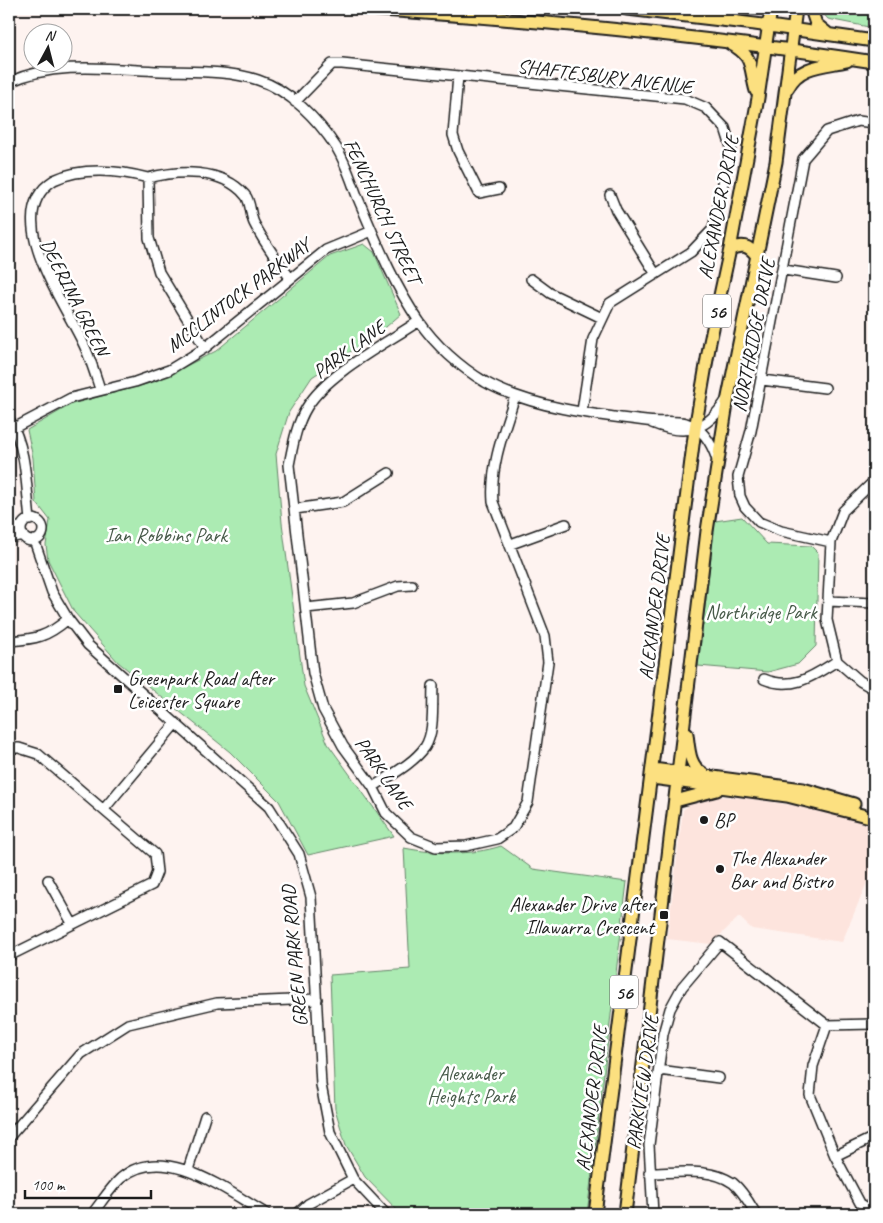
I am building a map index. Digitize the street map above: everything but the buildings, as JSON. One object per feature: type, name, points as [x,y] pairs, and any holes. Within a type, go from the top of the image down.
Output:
[{"type":"main road","points":[[367,9],[620,29],[723,40],[874,62]]},
{"type":"main road","points":[[627,9],[698,16],[874,41]]},
{"type":"main road","points":[[698,16],[746,9]]},
{"type":"main road","name":"ALEXANDER DRIVE","points":[[595,1214],[695,429],[710,342],[730,249],[758,98],[771,9]]},
{"type":"main road","name":"56","points":[[625,1214],[718,462],[728,396],[776,162],[787,90],[790,49],[796,9]]},
{"type":"main road","points":[[811,9],[816,24],[829,34]]},
{"type":"main road","points":[[723,40],[740,49],[750,59],[758,98]]},
{"type":"main road","points":[[787,90],[791,82],[803,70],[856,59]]},
{"type":"main road","points":[[730,249],[741,245],[750,247],[757,256]]},
{"type":"main road","points":[[685,720],[692,764],[696,770],[709,776]]},
{"type":"main road","points":[[652,773],[678,776],[709,776],[804,789],[874,811]]},
{"type":"main road","points":[[678,776],[733,789],[802,799],[874,818]]},
{"type":"main road","points":[[675,800],[696,794],[733,789]]},
{"type":"street","name":"SHAFTESBURY AVENUE","points":[[295,102],[332,64],[685,99],[706,108],[725,128],[731,147],[713,229],[691,252],[655,273],[610,304],[593,339],[582,411]]},
{"type":"street","name":"FENCHURCH STREET","points":[[9,82],[26,75],[64,68],[230,74],[260,80],[295,102],[318,122],[337,149],[372,231],[405,299],[419,321],[450,357],[484,381],[514,396],[582,411],[649,422],[688,424],[695,429]]},
{"type":"street","points":[[458,76],[453,135],[458,150],[478,192],[499,189]]},
{"type":"street","name":"NORTHRIDGE DRIVE","points":[[830,542],[782,531],[759,522],[745,507],[740,496],[738,477],[752,431],[784,270],[803,159],[828,131],[858,121],[874,123]]},
{"type":"street","points":[[23,216],[24,210],[42,186],[63,176],[90,171],[132,174],[148,178],[168,172],[205,174],[227,181],[246,196],[253,221],[266,245],[290,278]]},
{"type":"street","points":[[148,178],[149,238],[159,272],[205,348]]},
{"type":"street","points":[[610,196],[616,210],[655,273]]},
{"type":"street","name":"DEERINA GREEN","points":[[24,231],[35,262],[83,343],[100,389]]},
{"type":"street","name":"MCCLINTOCK PARKWAY","points":[[14,428],[71,398],[100,389],[135,382],[169,370],[205,348],[326,250],[372,231]]},
{"type":"street","points":[[784,270],[836,278]]},
{"type":"street","points":[[531,280],[550,293],[602,318]]},
{"type":"street","name":"PARK LANE","points":[[419,321],[329,381],[307,407],[295,434],[289,465],[313,672],[323,709],[343,746],[373,787],[386,813],[411,838],[436,847],[466,846],[497,839],[514,828],[528,802],[548,662],[545,636],[511,544],[493,502],[492,480],[495,459],[514,396]]},
{"type":"street","points":[[762,380],[826,388]]},
{"type":"street","points":[[718,462],[710,441],[695,429],[716,415],[728,396]]},
{"type":"street","points":[[9,419],[14,428],[22,454],[30,520],[23,530],[9,538]]},
{"type":"street","points":[[295,509],[343,502],[389,473]]},
{"type":"street","points":[[874,481],[843,511],[830,542],[827,620],[837,661],[860,681],[874,689]]},
{"type":"street","points":[[23,530],[26,539],[34,540],[42,534],[43,528],[39,522],[30,520]]},
{"type":"street","points":[[511,544],[566,524]]},
{"type":"street","points":[[9,530],[23,530]]},
{"type":"street","name":"GREEN PARK ROAD","points":[[34,540],[52,592],[68,619],[88,645],[269,807],[299,854],[310,897],[321,1085],[330,1132],[353,1179],[386,1214]]},
{"type":"street","points":[[306,608],[353,603],[398,586],[412,585]]},
{"type":"street","points":[[828,601],[874,603]]},
{"type":"street","points":[[9,641],[35,640],[52,632],[68,619]]},
{"type":"street","points":[[764,679],[784,684],[801,682],[837,661]]},
{"type":"street","points":[[373,787],[413,759],[425,747],[429,735],[433,686]]},
{"type":"street","points":[[104,809],[176,723]]},
{"type":"street","points":[[9,748],[19,748],[38,754],[155,854],[158,872],[152,885],[72,923],[9,956]]},
{"type":"street","points":[[48,880],[72,923]]},
{"type":"street","name":"PARKVIEW DRIVE","points":[[653,1214],[649,1174],[649,1145],[663,1034],[670,1009],[682,986],[720,942],[827,1025]]},
{"type":"street","points":[[9,1137],[81,1054],[128,1024],[217,1003],[317,998]]},
{"type":"street","points":[[874,1024],[827,1025],[812,1066],[810,1095],[836,1156],[860,1203],[874,1214]]},
{"type":"street","points":[[659,1070],[719,1078]]},
{"type":"street","points":[[188,1170],[205,1116]]},
{"type":"street","points":[[9,1121],[16,1128]]},
{"type":"street","points":[[836,1156],[874,1137]]},
{"type":"street","points":[[92,1214],[121,1178],[143,1167],[168,1165],[188,1170],[267,1214]]},
{"type":"street","points":[[649,1174],[703,1173],[717,1176],[734,1184],[756,1214]]},
{"type":"street","points":[[297,1214],[308,1204],[353,1179]]},
{"type":"shaded area","points":[[712,796],[748,798],[823,810],[850,816],[874,829],[874,859],[868,880],[842,942],[752,929],[739,917],[711,944],[667,939],[683,810],[698,798]]},
{"type":"green space","points":[[819,9],[874,9],[874,28],[828,19]]},
{"type":"green space","name":"Ian Robbins Park","points":[[364,244],[374,252],[401,314],[379,333],[312,377],[289,412],[276,454],[282,523],[304,686],[328,744],[394,836],[308,855],[279,801],[230,752],[118,662],[74,612],[48,560],[46,545],[50,520],[36,502],[33,458],[27,430],[72,404],[154,382],[216,351],[330,256]]},
{"type":"green space","name":"Northridge Park","points":[[742,517],[767,544],[811,546],[818,553],[816,646],[798,664],[768,672],[698,666],[715,521]]},
{"type":"green space","name":"Alexander Heights Park","points":[[501,846],[533,869],[627,882],[587,1214],[401,1214],[365,1177],[346,1145],[335,1109],[330,975],[410,969],[404,848],[428,852],[465,853]]},
{"type":"place","name":"Greenpark Road after Leicester Square","points":[[118,689]]},
{"type":"place","name":"BP","points":[[704,820]]},
{"type":"place","name":"The Alexander Bar and Bistro","points":[[720,869]]},
{"type":"place","name":"Alexander Drive after Illawarra Crescent","points":[[664,915]]}]
